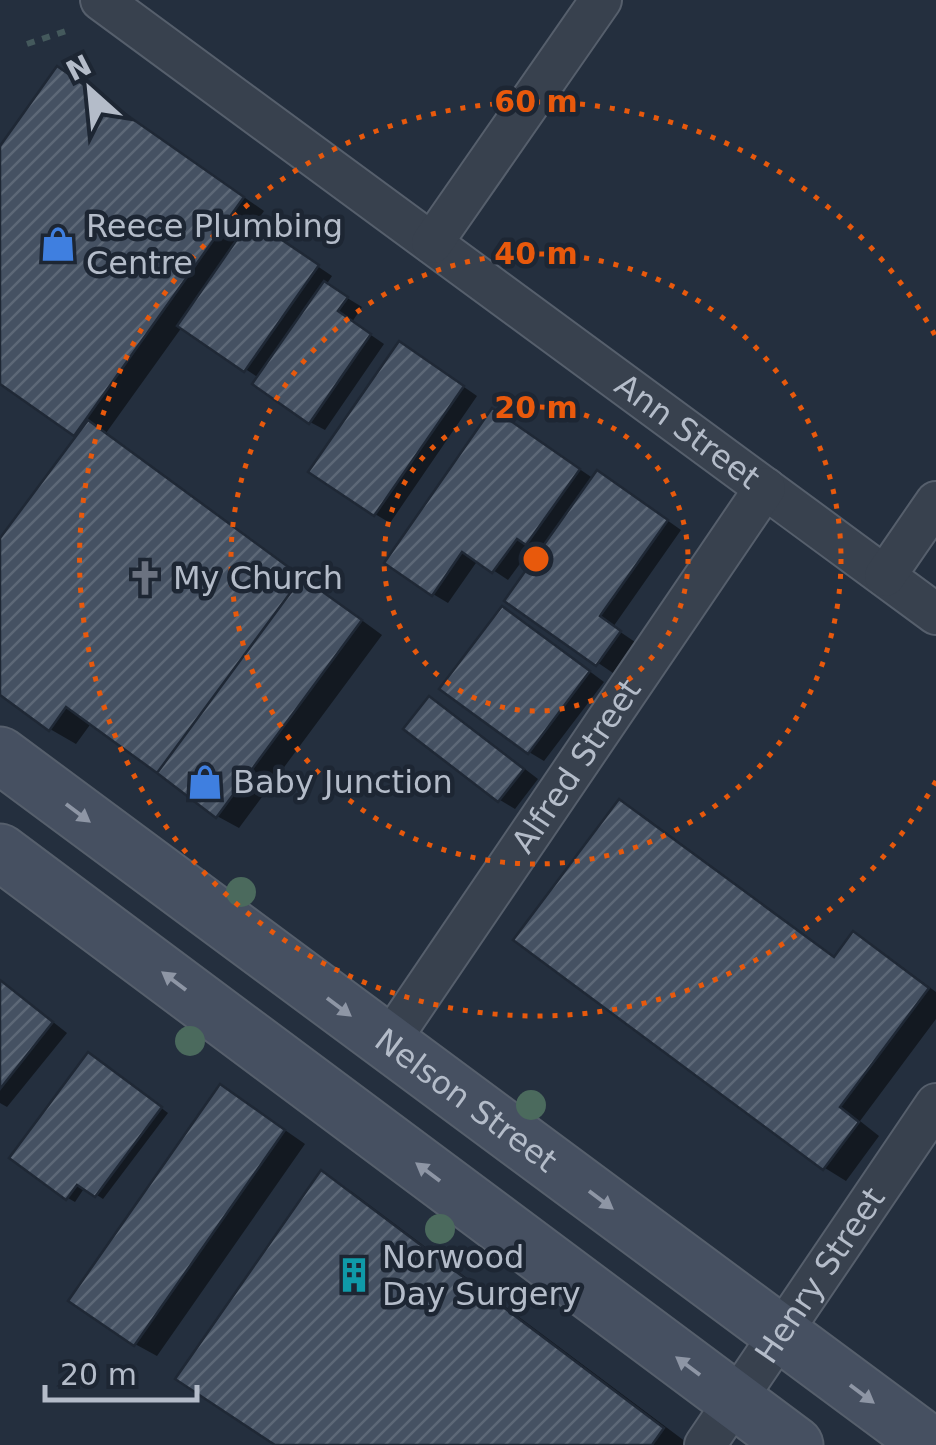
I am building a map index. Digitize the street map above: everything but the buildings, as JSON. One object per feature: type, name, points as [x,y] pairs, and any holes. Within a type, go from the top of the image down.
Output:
[{"type":"main road","name":"Nelson Street","points":[[0,755],[931,1445]]},
{"type":"main road","points":[[0,852],[794,1445]]},
{"type":"main road","points":[[344,1109],[388,1043]]},
{"type":"street","name":"Ann Street","points":[[101,0],[936,614]]},
{"type":"street","points":[[432,243],[601,0]]},
{"type":"street","name":"Alfred Street","points":[[388,1043],[766,488]]},
{"type":"street","points":[[884,576],[936,502]]},
{"type":"street","name":"Henry Street","points":[[705,1445],[936,1104]]},
{"type":"path","points":[[27,44],[70,30]]},
{"type":"place","name":"Reece Plumbing Centre","points":[[58,244]]},
{"type":"place","name":"My Church","points":[[145,578]]},
{"type":"place","name":"Baby Junction","points":[[205,782]]},
{"type":"place","name":"Norwood Day Surgery","points":[[354,1275]]}]
